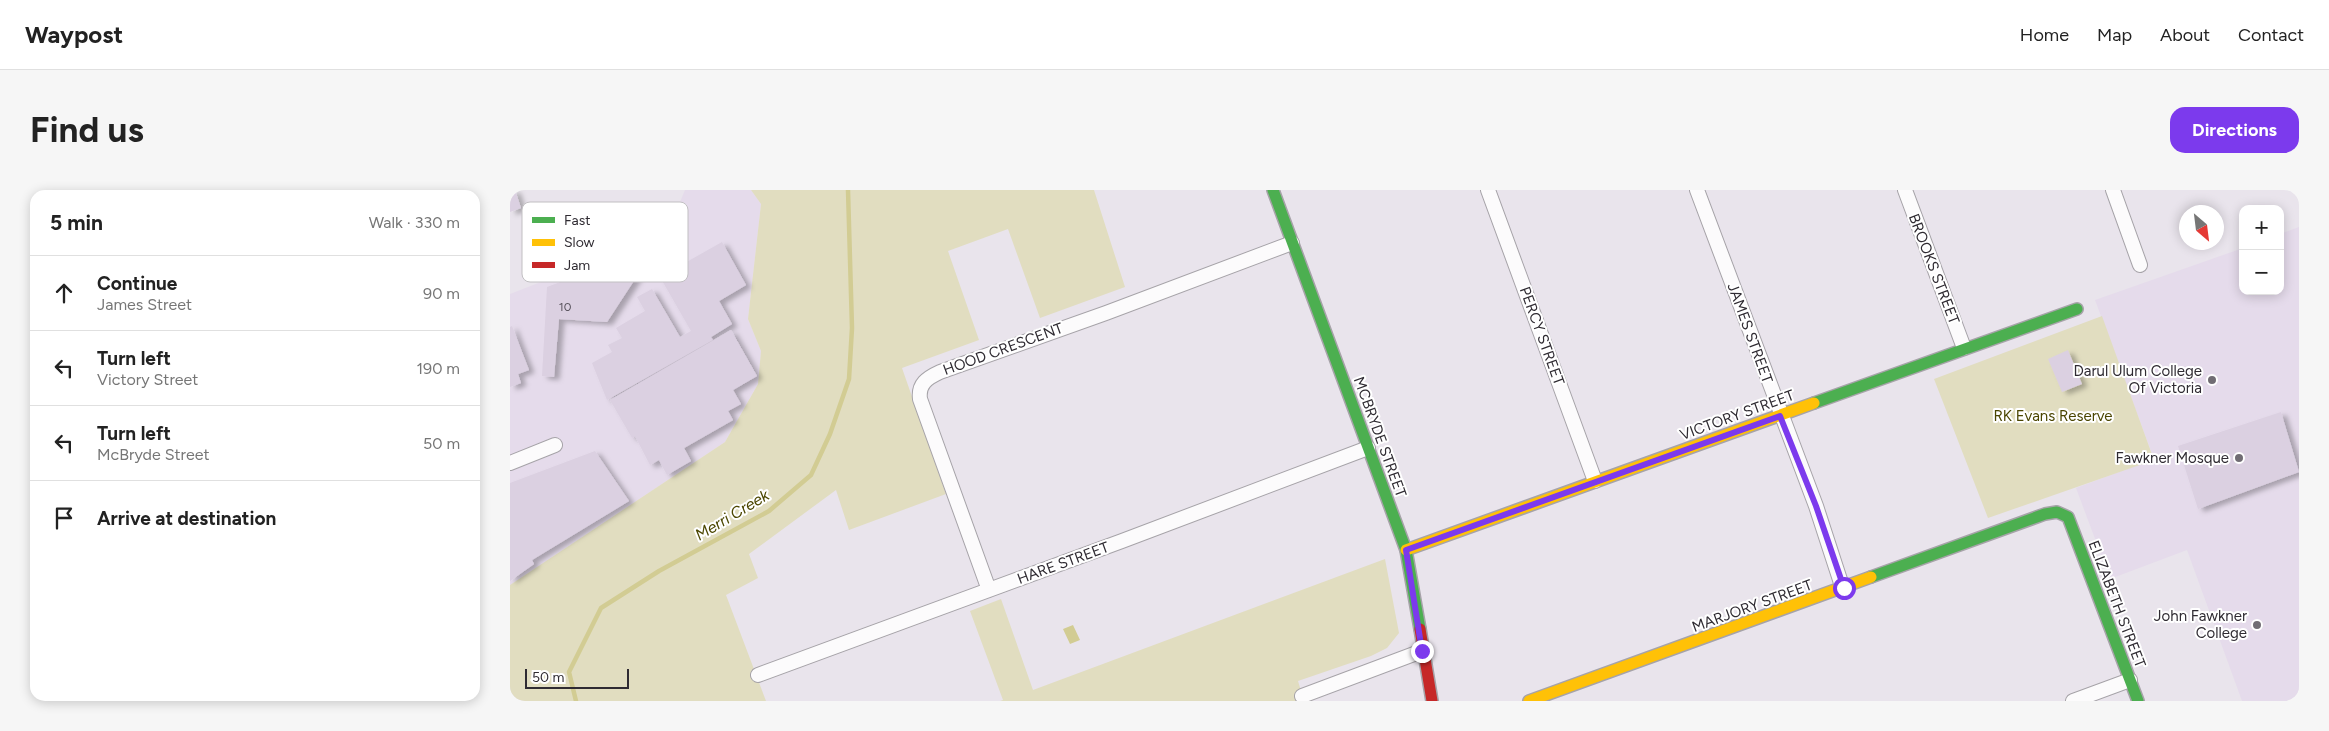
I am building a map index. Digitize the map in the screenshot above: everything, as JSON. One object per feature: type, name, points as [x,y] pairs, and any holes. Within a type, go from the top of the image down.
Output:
[{"type":"street","name":"MCBRYDE STREET","points":[[1273,190],[1406,550],[1432,701]]},
{"type":"street","name":"PERCY STREET","points":[[1488,190],[1595,481]]},
{"type":"street","name":"JAMES STREET","points":[[1696,190],[1780,416],[1816,506],[1844,588]]},
{"type":"street","name":"BROOKS STREET","points":[[1905,190],[1964,348]]},
{"type":"street","points":[[2113,190],[2140,265]]},
{"type":"street","name":"HOOD CRESCENT","points":[[989,590],[920,400],[919,392],[924,381],[940,372],[1106,313],[1292,243]]},
{"type":"street","name":"VICTORY STREET","points":[[1406,550],[2077,309]]},
{"type":"street","points":[[510,463],[555,446]]},
{"type":"street","name":"HARE STREET","points":[[758,675],[1368,448]]},
{"type":"street","name":"MARJORY STREET","points":[[1529,701],[2045,514],[2057,512],[2068,517]]},
{"type":"street","name":"ELIZABETH STREET","points":[[2068,517],[2138,701]]},
{"type":"street","points":[[1302,696],[1422,651]]},
{"type":"street","points":[[2073,701],[2130,680]]},
{"type":"shaded area","points":[[685,190],[751,190],[761,204],[748,319],[761,351],[758,384],[725,442],[510,585],[510,294],[541,282],[688,282],[688,202],[680,202]]},
{"type":"shaded area","name":"Darul Ulum College Of Victoria","points":[[2299,227],[2299,701],[2242,701],[2187,550],[2110,579],[2076,488],[2154,459],[2095,300],[2239,249],[2239,295],[2284,295],[2284,233]]},
{"type":"shaded area","points":[[1073,625],[1080,640],[1070,644],[1063,629]]},
{"type":"green space","points":[[751,190],[1094,190],[1125,287],[1040,318],[1008,229],[948,251],[979,340],[902,368],[946,494],[849,530],[836,490],[749,554],[758,578],[726,595],[766,701],[510,701],[510,585],[725,442],[758,384],[761,351],[748,319],[761,204]]},
{"type":"green space","name":"RK Evans Reserve","points":[[2102,316],[2154,460],[1988,518],[1934,379]]},
{"type":"green space","points":[[1385,559],[1399,633],[1387,648],[1371,656],[1298,681],[1304,701],[1000,701],[1003,700],[970,611],[1001,599],[1033,690]]},
{"type":"building","points":[[510,190],[515,190],[521,208],[510,212]]},
{"type":"building","points":[[722,242],[746,285],[719,301],[732,324],[711,337],[713,340],[607,400],[592,363],[612,352],[608,345],[622,338],[616,328],[645,311],[637,297],[652,289],[680,337],[691,331],[663,282],[688,282],[688,261]]},
{"type":"building","points":[[560,282],[633,282],[607,322],[559,319],[554,377],[542,376],[547,287]]},
{"type":"building","points":[[512,326],[529,370],[518,374],[521,383],[510,387],[510,327]]},
{"type":"building","points":[[731,330],[757,376],[733,390],[741,404],[728,411],[733,420],[684,448],[691,461],[667,475],[659,460],[650,465],[635,436],[632,438],[610,400]]},
{"type":"building","points":[[2068,350],[2082,384],[2062,392],[2048,359]]},
{"type":"building","name":"Fawkner Mosque","points":[[2281,412],[2299,472],[2198,509],[2178,446]]},
{"type":"building","points":[[595,451],[629,501],[532,560],[534,564],[510,581],[510,483]]},
{"type":"waterway","name":"Merri Creek","points":[[576,701],[569,672],[601,608],[659,571],[769,511],[811,475],[830,434],[849,379],[852,328],[848,190]]},
{"type":"traffic: fast","points":[[1273,190],[1406,550],[1420,629]]},
{"type":"traffic: fast","points":[[1814,403],[2077,309]]},
{"type":"traffic: fast","points":[[1871,577],[2045,514],[2057,512],[2068,517],[2138,701]]},
{"type":"traffic: slow","points":[[1406,550],[1814,403]]},
{"type":"traffic: slow","points":[[1529,701],[1871,577]]},
{"type":"traffic: jam","points":[[1420,629],[1432,701]]},
{"type":"place","name":"Darul Ulum College Of Victoria","points":[[2212,380]]},
{"type":"place","name":"Fawkner Mosque","points":[[2239,458]]},
{"type":"place","name":"John Fawkner College","points":[[2257,625]]},
{"type":"route","points":[[1422,651],[1406,550],[1780,416],[1816,506],[1844,588]]}]
